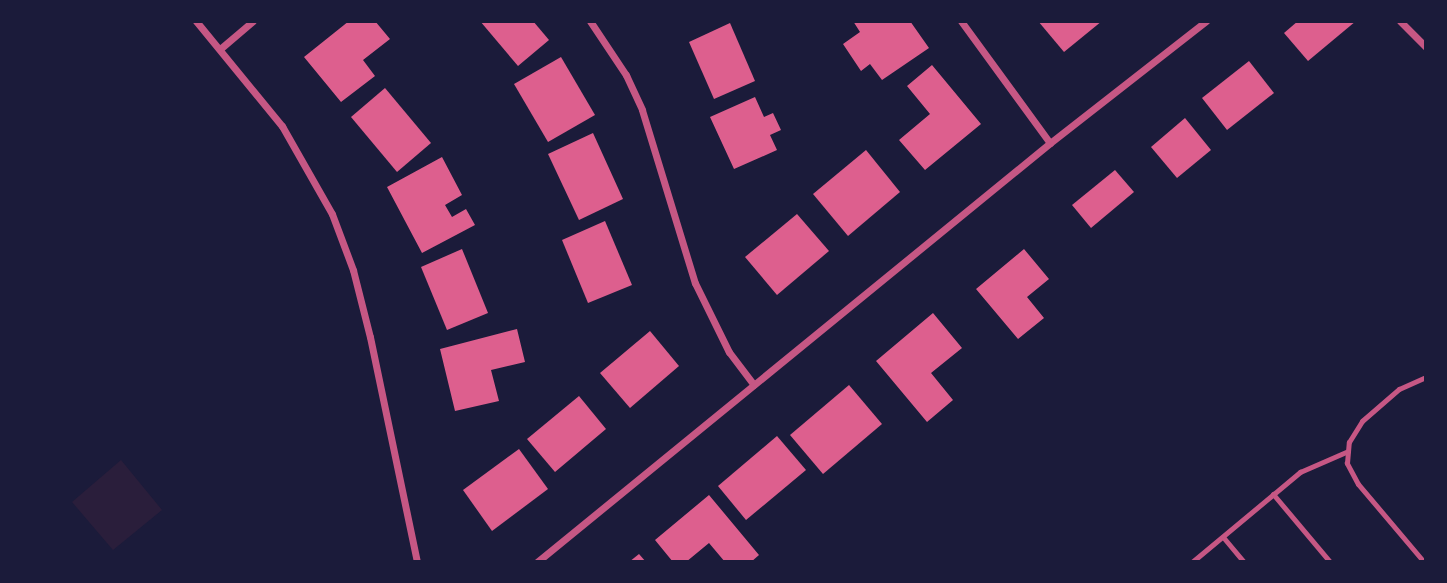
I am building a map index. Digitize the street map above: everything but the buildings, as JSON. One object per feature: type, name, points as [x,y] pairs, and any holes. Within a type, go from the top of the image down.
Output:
[{"type":"street","points":[[196,21],[282,126],[332,214],[353,270],[370,337],[417,562]]},
{"type":"street","points":[[220,49],[253,21]]},
{"type":"street","points":[[590,21],[626,75],[642,110],[695,283],[729,352],[754,385]]},
{"type":"street","points":[[961,21],[1049,143]]},
{"type":"street","points":[[537,562],[1049,143],[1206,21]]},
{"type":"street","points":[[1400,21],[1426,47]]},
{"type":"lane","points":[[1424,562],[1358,484],[1347,463],[1349,442],[1363,421],[1399,389],[1426,377]]},
{"type":"lane","points":[[1192,562],[1300,471],[1348,450]]},
{"type":"lane","points":[[1273,494],[1330,562]]},
{"type":"lane","points":[[1223,537],[1244,562]]},
{"type":"shaded area","points":[[121,460],[162,510],[113,550],[72,502]]}]
